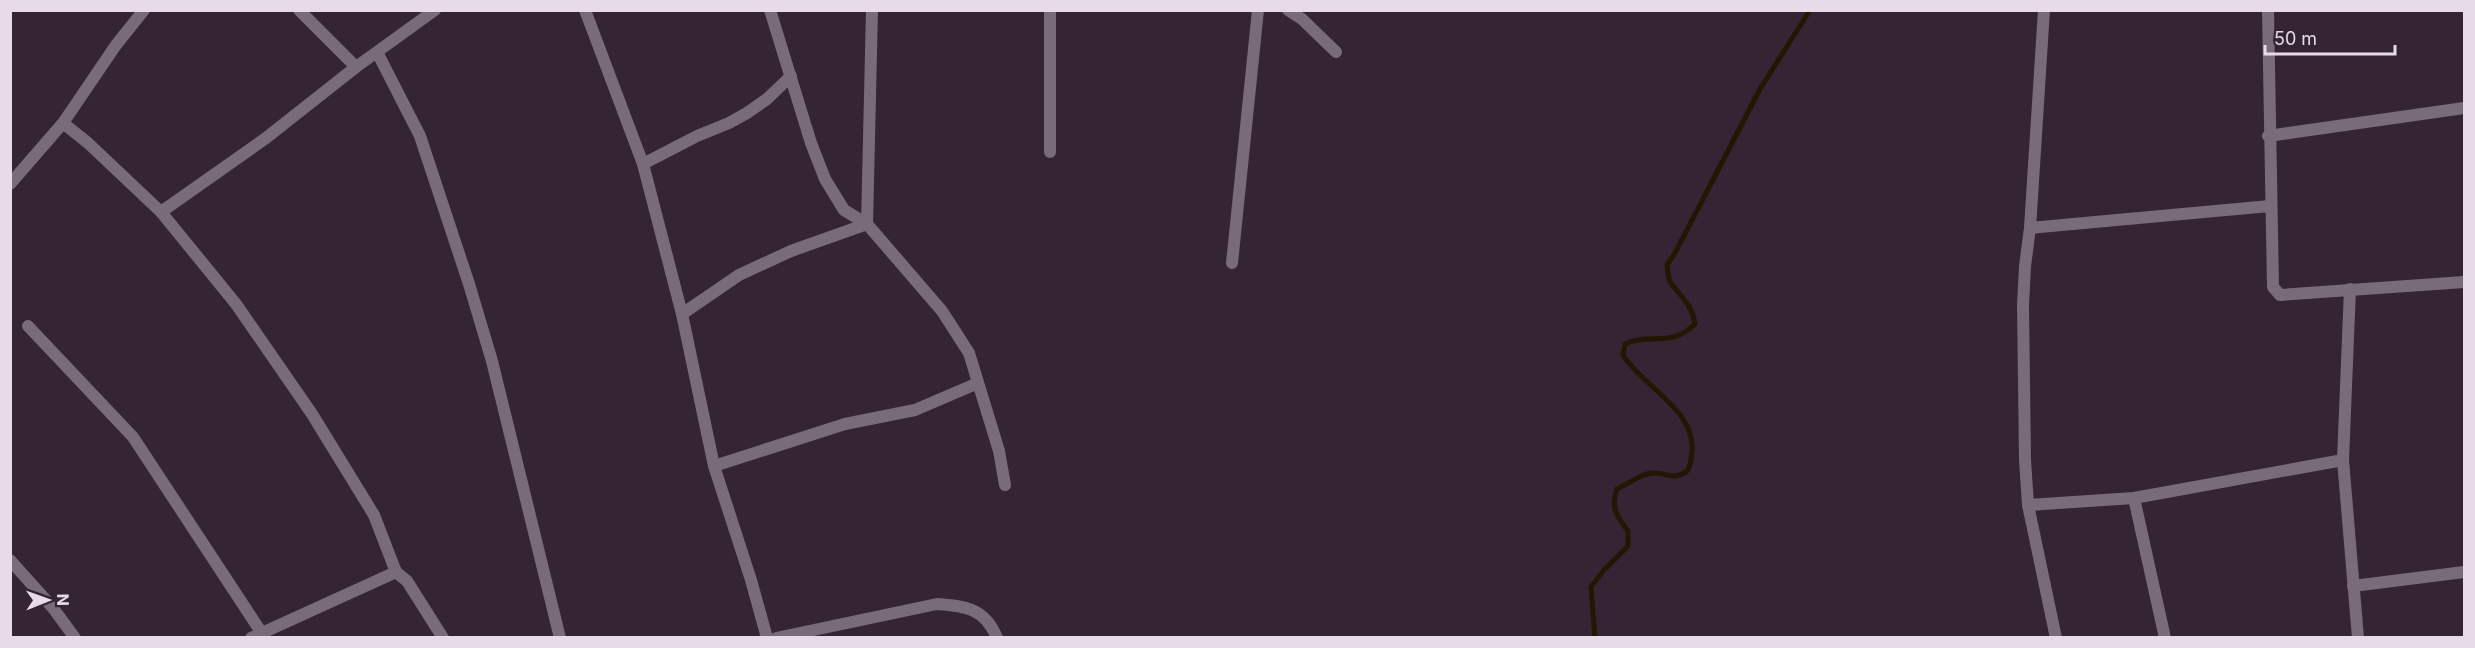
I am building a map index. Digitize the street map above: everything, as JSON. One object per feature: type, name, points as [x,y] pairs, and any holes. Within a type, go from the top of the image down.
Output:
[{"type":"street","points":[[10,184],[63,123],[116,45],[144,10]]},
{"type":"street","points":[[299,10],[356,67]]},
{"type":"street","points":[[161,212],[266,138],[356,67],[378,54],[435,10]]},
{"type":"street","points":[[585,10],[643,164],[682,314],[714,466],[767,638]]},
{"type":"street","points":[[770,10],[825,179],[844,210],[867,224],[942,311],[969,353],[999,451],[1005,485]]},
{"type":"street","points":[[867,224],[872,10]]},
{"type":"street","points":[[1050,10],[1050,152]]},
{"type":"street","points":[[1232,263],[1258,10]]},
{"type":"street","points":[[1288,10],[1302,19],[1336,52]]},
{"type":"street","points":[[2044,10],[2023,306],[2025,460],[2028,505],[2056,638]]},
{"type":"street","points":[[2268,10],[2268,136],[2275,292],[2280,295],[2464,282]]},
{"type":"street","points":[[378,54],[420,136],[465,273],[492,361],[560,638]]},
{"type":"street","points":[[643,164],[697,135],[729,123],[747,113],[767,99],[791,76]]},
{"type":"street","points":[[2268,136],[2464,108]]},
{"type":"street","points":[[63,123],[88,143],[161,212],[236,304],[312,414],[374,515],[396,572],[407,581],[443,638]]},
{"type":"street","points":[[2030,228],[2270,206]]},
{"type":"street","points":[[682,314],[739,275],[791,251],[867,224]]},
{"type":"street","points":[[2350,289],[2343,460],[2358,638]]},
{"type":"street","points":[[28,326],[133,437],[259,636],[396,572]]},
{"type":"street","points":[[714,466],[846,424],[915,410],[978,384]]},
{"type":"street","points":[[2028,505],[2134,498],[2343,460]]},
{"type":"street","points":[[2134,498],[2165,638]]},
{"type":"street","points":[[10,560],[53,608],[75,638]]},
{"type":"street","points":[[2353,586],[2464,572]]},
{"type":"street","points":[[776,638],[937,604],[963,606],[980,613],[998,638]]},
{"type":"waterway","points":[[1595,638],[1591,587],[1628,546],[1628,531],[1615,507],[1617,489],[1650,473],[1672,476],[1682,474],[1688,470],[1691,459],[1692,442],[1688,427],[1669,402],[1632,367],[1623,355],[1625,344],[1644,339],[1678,336],[1695,324],[1689,307],[1670,281],[1667,265],[1760,89],[1810,10]]}]
